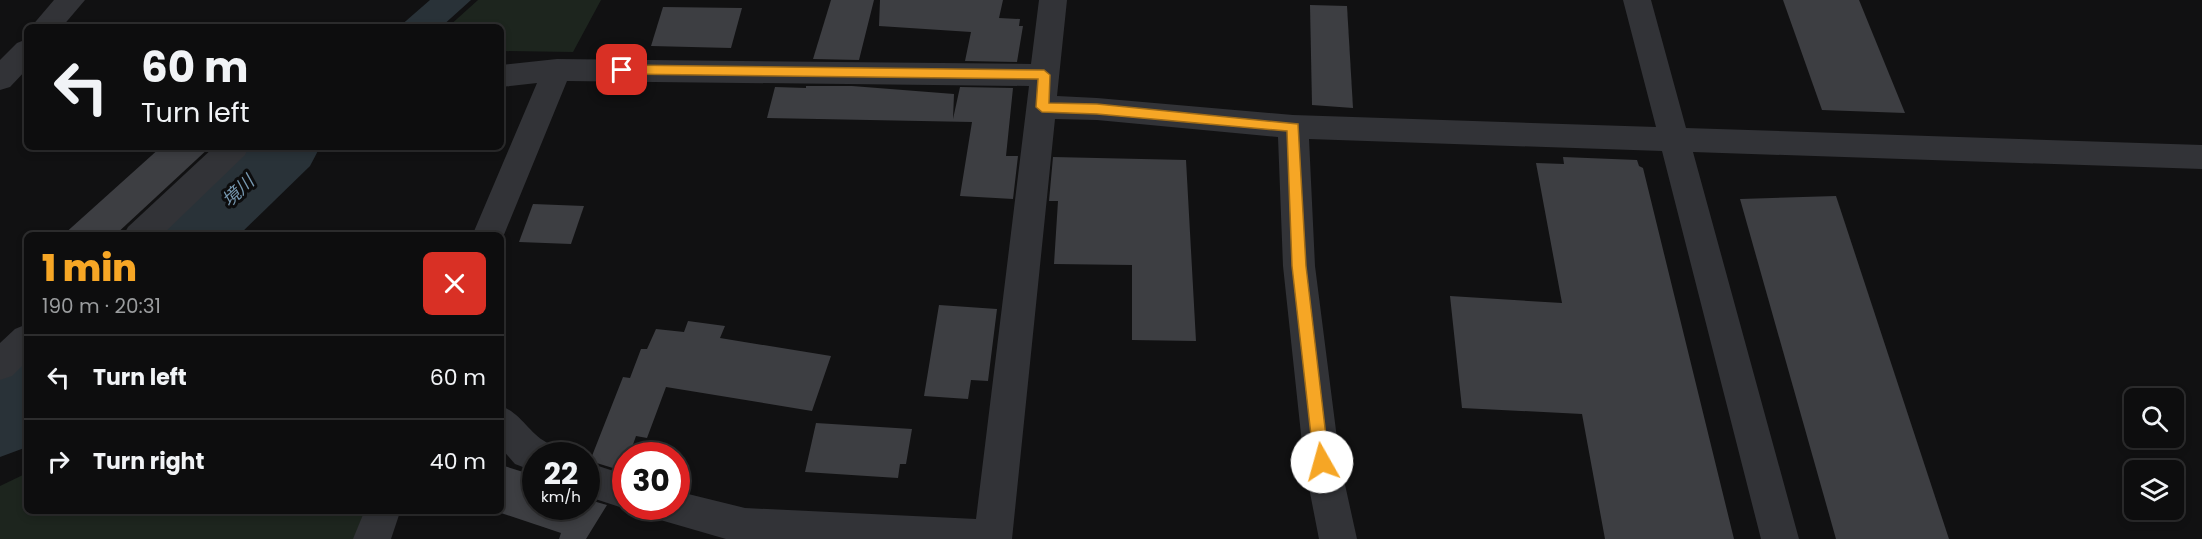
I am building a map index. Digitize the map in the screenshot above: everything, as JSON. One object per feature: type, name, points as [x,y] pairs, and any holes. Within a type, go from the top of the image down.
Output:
[{"type":"street","points":[[48,24],[71,0]]},
{"type":"street","points":[[690,512],[745,526],[879,531],[993,539],[1053,0]]},
{"type":"street","points":[[1637,0],[1780,539]]},
{"type":"street","points":[[0,79],[24,53]]},
{"type":"street","points":[[504,76],[557,69],[1044,75]]},
{"type":"street","points":[[490,232],[557,69]]},
{"type":"street","points":[[0,88],[24,89]]},
{"type":"street","points":[[1042,107],[1097,109],[1293,127],[2202,157]]},
{"type":"street","points":[[1293,127],[1299,266],[1322,462],[1338,539]]},
{"type":"street","points":[[143,232],[231,150]]},
{"type":"street","points":[[0,364],[24,342]]},
{"type":"street","points":[[504,425],[522,445]]},
{"type":"street","points":[[372,539],[381,514]]},
{"type":"shaded area","points":[[430,0],[471,0],[444,24],[402,24]]},
{"type":"shaded area","points":[[478,0],[601,0],[573,52],[504,51],[504,24],[451,24]]},
{"type":"shaded area","points":[[24,474],[24,514],[363,514],[354,539],[0,539],[0,486]]},
{"type":"building","points":[[831,0],[874,0],[859,60],[813,59]]},
{"type":"building","points":[[880,0],[1003,0],[999,18],[1020,19],[1019,26],[1023,26],[1017,62],[965,61],[971,32],[879,26]]},
{"type":"building","points":[[1783,0],[1859,0],[1905,113],[1822,110]]},
{"type":"building","points":[[1310,5],[1347,6],[1353,108],[1312,105]]},
{"type":"building","points":[[663,7],[742,8],[731,48],[651,46]]},
{"type":"building","points":[[806,86],[852,86],[954,94],[953,119],[960,87],[1013,88],[1006,156],[1018,156],[1013,199],[960,196],[972,122],[767,118],[775,87],[806,88]]},
{"type":"building","points":[[158,150],[207,150],[118,232],[66,232]]},
{"type":"building","points":[[1053,157],[1186,160],[1196,341],[1132,340],[1132,265],[1054,264],[1058,201],[1049,201]]},
{"type":"building","points":[[1563,157],[1637,160],[1639,166],[1643,168],[1734,539],[1605,539],[1582,414],[1462,408],[1450,296],[1562,303],[1536,163],[1564,164]]},
{"type":"building","points":[[1836,196],[1949,539],[1836,539],[1740,199]]},
{"type":"building","points":[[533,204],[584,206],[571,244],[519,242]]},
{"type":"building","points":[[939,305],[997,309],[988,381],[971,380],[968,399],[924,396]]},
{"type":"building","points":[[688,321],[725,326],[720,338],[831,356],[812,411],[666,387],[647,438],[636,436],[634,442],[612,442],[612,468],[600,464],[600,442],[597,442],[623,377],[630,378],[641,349],[647,349],[656,329],[684,332]]},
{"type":"building","points":[[816,423],[912,429],[906,464],[900,464],[898,478],[805,472]]},
{"type":"building","points":[[504,466],[522,472],[522,520],[504,514]]},
{"type":"building","points":[[600,503],[607,505],[600,516]]},
{"type":"building","points":[[522,520],[598,520],[586,539],[559,539],[561,533]]},
{"type":"waterway","name":"境川","points":[[195,232],[283,150]]},
{"type":"waterway","name":"境川","points":[[0,421],[24,398]]},
{"type":"route","points":[[622,70],[1044,75],[1042,107],[1097,109],[1293,127],[1299,266],[1322,462]]}]
